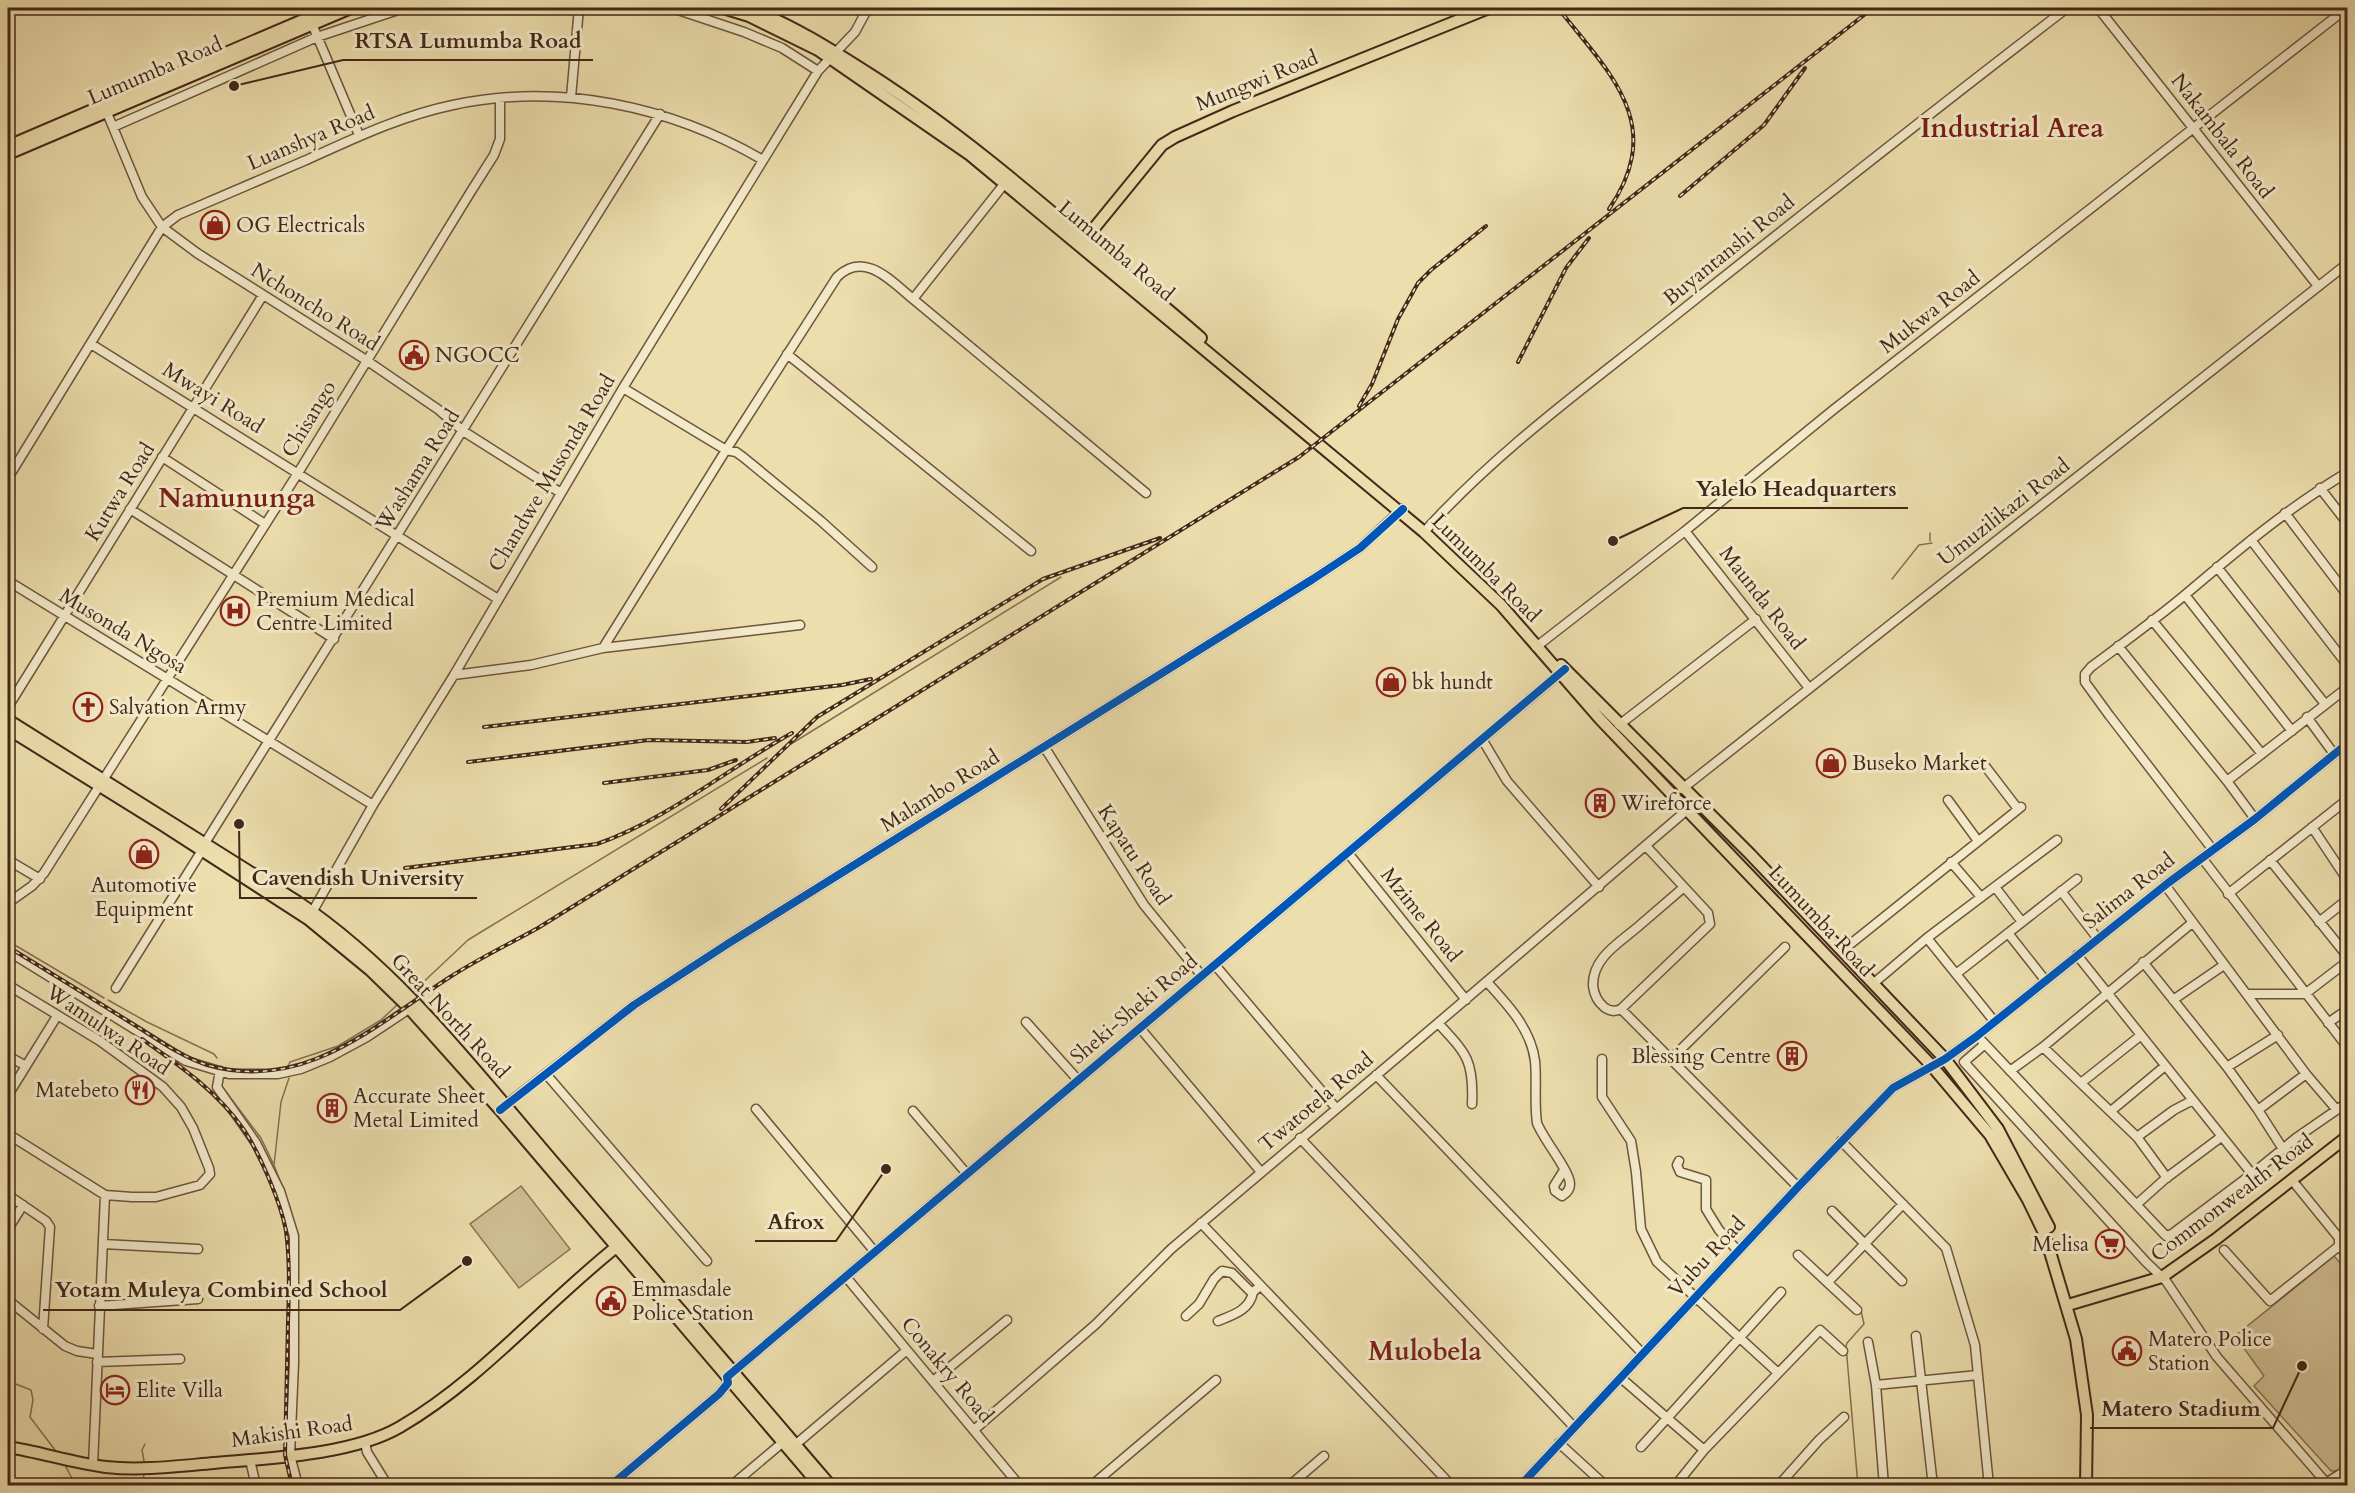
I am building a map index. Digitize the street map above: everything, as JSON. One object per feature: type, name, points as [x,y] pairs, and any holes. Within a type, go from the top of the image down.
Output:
[{"type":"main road","name":"Lumumba Road","points":[[8,154],[331,8]]},
{"type":"main road","name":"Lumumba Road","points":[[8,146],[105,109],[351,8]]},
{"type":"main road","name":"Lumumba Road","points":[[723,8],[751,10],[791,36],[892,88],[971,146],[1080,241],[1402,510],[1492,595],[1687,810],[1931,1065],[1990,1136],[2046,1235],[2083,1343],[2091,1410],[2092,1485]]},
{"type":"main road","name":"Mungwi Road","points":[[1080,241],[1157,142],[1172,133],[1477,8]]},
{"type":"main road","name":"Mungwi Road","points":[[1080,241],[1162,145],[1175,136],[1489,8]]},
{"type":"main road","name":"Lumumba Road","points":[[833,56],[943,135],[1080,241]]},
{"type":"main road","name":"Lumumba Road","points":[[1562,672],[1619,725],[1843,950],[1945,1059],[1998,1129],[2035,1196],[2050,1230],[2071,1307],[2087,1415],[2086,1485]]},
{"type":"main road","name":"Great North Road","points":[[8,720],[102,783],[310,915],[355,946],[406,993],[730,1374],[831,1485]]},
{"type":"main road","name":"Great North Road","points":[[8,729],[178,826],[204,847]]},
{"type":"main road","name":"Great North Road","points":[[310,915],[409,1009],[503,1107]]},
{"type":"main road","name":"Commonwealth Road","points":[[2164,1279],[2348,1136]]},
{"type":"main road","name":"Commonwealth Road","points":[[2071,1307],[2136,1292],[2164,1279],[2348,1144]]},
{"type":"main road","name":"Makishi Road","points":[[8,1447],[93,1465],[131,1467],[250,1460],[328,1451],[365,1442],[401,1426],[449,1392],[619,1245]]},
{"type":"main road","name":"Great North Road","points":[[730,1374],[782,1443],[820,1485]]},
{"type":"street","points":[[112,128],[317,38],[404,8]]},
{"type":"street","points":[[571,97],[579,8]]},
{"type":"street","points":[[672,8],[744,32],[782,48],[818,71]]},
{"type":"street","name":"Chandwe Musonda Road","points":[[310,915],[373,805],[454,675],[623,388],[763,160],[818,71],[855,32],[868,8]]},
{"type":"street","name":"Buyantanshi Road","points":[[1425,531],[1476,477],[1529,432],[1773,237],[2067,8]]},
{"type":"street","name":"Nakambala Road","points":[[2098,8],[2318,286]]},
{"type":"street","name":"Mukwa Road","points":[[1538,645],[1685,531],[1833,410],[2347,8]]},
{"type":"street","points":[[744,32],[751,10]]},
{"type":"street","points":[[312,24],[358,135]]},
{"type":"street","name":"Luanshya Road","points":[[8,478],[162,228],[178,214],[304,161],[358,135],[435,110],[524,96],[571,97],[660,114],[708,133],[763,160]]},
{"type":"street","name":"Chisango","points":[[40,879],[298,473],[494,154],[501,131],[500,99]]},
{"type":"street","name":"Nchoncho Road","points":[[105,109],[142,197],[162,228],[263,296],[366,360],[439,410],[463,431],[561,494]]},
{"type":"street","name":"Washama Road","points":[[116,988],[660,114]]},
{"type":"street","points":[[913,299],[1005,183]]},
{"type":"street","name":"Umuzilikazi Road","points":[[1682,789],[2348,263]]},
{"type":"street","points":[[603,648],[787,354],[837,278],[851,267],[861,266],[877,271],[1146,493]]},
{"type":"street","name":"Kutwa Road","points":[[8,706],[263,296]]},
{"type":"street","name":"Mwayi Road","points":[[91,344],[498,599]]},
{"type":"street","points":[[787,354],[1031,551]]},
{"type":"street","points":[[623,388],[726,450],[736,452],[743,457],[872,567]]},
{"type":"street","points":[[162,457],[265,524]]},
{"type":"street","points":[[2213,850],[2085,682],[2085,674],[2285,513],[2320,488],[2348,472]]},
{"type":"street","points":[[2320,488],[2348,524]]},
{"type":"street","points":[[130,508],[334,639]]},
{"type":"street","name":"Malambo Road","points":[[503,1107],[634,1005],[729,943],[1323,573],[1360,548],[1402,510]]},
{"type":"street","points":[[2285,513],[2348,596]]},
{"type":"street","name":"Maunda Road","points":[[1685,531],[1809,688]]},
{"type":"street","points":[[2251,540],[2348,666]]},
{"type":"street","points":[[2217,567],[2325,704]]},
{"type":"street","name":"Musonda Ngosa","points":[[8,581],[268,743],[373,805]]},
{"type":"street","points":[[2185,595],[2292,731]]},
{"type":"street","points":[[1619,725],[1756,619]]},
{"type":"street","points":[[2152,620],[2262,754]]},
{"type":"street","points":[[454,675],[523,666],[603,648],[800,625]]},
{"type":"street","points":[[2118,646],[2255,819]]},
{"type":"street","name":"Sheki-Sheki Road","points":[[610,1485],[719,1394],[727,1386],[730,1374],[1562,672]]},
{"type":"street","points":[[2227,781],[2348,687]]},
{"type":"street","points":[[2307,717],[2334,754]]},
{"type":"street","points":[[1482,739],[1507,781],[1599,887]]},
{"type":"street","name":"Salima Road","points":[[1931,1065],[1945,1059],[1977,1036],[2165,885],[2255,819],[2348,743]]},
{"type":"street","name":"Kapatu Road","points":[[1045,748],[1144,905],[1202,976]]},
{"type":"street","points":[[1843,950],[2020,808],[1982,762]]},
{"type":"street","points":[[1948,800],[1978,841]]},
{"type":"street","points":[[2228,894],[2348,800]]},
{"type":"street","name":"Twatotela Road","points":[[974,1430],[1096,1324],[1142,1275],[1201,1223],[1687,810]]},
{"type":"street","points":[[2312,827],[2348,881]]},
{"type":"street","points":[[1874,983],[1927,938],[2056,840]]},
{"type":"street","points":[[1646,846],[1708,913],[1710,924],[1621,1009],[1617,1011],[1607,1009],[1598,1001],[1595,994],[1594,977],[1600,961],[1614,946],[1683,888]]},
{"type":"street","name":"Mzime Road","points":[[1348,853],[1466,1000]]},
{"type":"street","points":[[2202,858],[2348,1048]]},
{"type":"street","points":[[8,860],[40,879],[8,903]]},
{"type":"street","points":[[2247,994],[2305,994],[2348,959],[2270,861]]},
{"type":"street","points":[[1951,862],[1981,897]]},
{"type":"street","points":[[1956,974],[2077,879]]},
{"type":"street","points":[[2165,885],[2306,1074],[2336,1108]]},
{"type":"street","points":[[1995,887],[2022,922]]},
{"type":"street","points":[[2061,891],[2098,939]]},
{"type":"street","points":[[2319,922],[2348,899]]},
{"type":"street","points":[[2010,1071],[2043,1047],[2192,923]]},
{"type":"street","points":[[2008,933],[2045,980]]},
{"type":"street","points":[[1927,938],[1994,1021]]},
{"type":"street","points":[[1671,1059],[1785,947]]},
{"type":"street","points":[[8,951],[186,1061],[220,1071],[254,1075],[278,1074],[301,1069],[360,1041],[409,1009]]},
{"type":"street","points":[[2077,955],[2252,1174]]},
{"type":"street","points":[[2143,962],[2228,1067],[2283,1149]]},
{"type":"street","points":[[1215,965],[1336,1108]]},
{"type":"street","points":[[2173,1000],[2224,965]]},
{"type":"street","points":[[1486,982],[1518,1018],[1533,1047],[1537,1123],[1564,1170]]},
{"type":"street","name":"Wamulwa Road","points":[[8,985],[135,1066],[173,1096],[198,1138],[209,1168],[208,1177],[200,1185],[156,1197],[105,1195]]},
{"type":"street","points":[[1621,1009],[1798,1187]]},
{"type":"street","points":[[2328,1023],[2348,1009]]},
{"type":"street","points":[[8,1095],[57,1016]]},
{"type":"street","points":[[1026,1022],[1078,1080]]},
{"type":"street","points":[[1438,1023],[1456,1042],[1469,1062],[1473,1081],[1472,1104]]},
{"type":"street","points":[[1140,1028],[1261,1172]]},
{"type":"street","points":[[2228,1067],[2278,1035]]},
{"type":"street","points":[[1977,1036],[2166,1236],[2172,1234],[2252,1174],[2336,1108],[2348,1102]]},
{"type":"street","points":[[2081,1083],[2140,1036]]},
{"type":"street","points":[[1985,1044],[1964,1062],[2164,1279],[2217,1357],[2326,1485],[2348,1469]]},
{"type":"street","points":[[2043,1047],[2137,1137],[2167,1178]]},
{"type":"street","points":[[8,1056],[26,1066]]},
{"type":"street","points":[[1602,1059],[1602,1097],[1631,1141],[1641,1229],[1657,1262],[1777,1372]]},
{"type":"street","name":"Vubu Road","points":[[1526,1483],[1559,1443],[1841,1141],[1893,1088],[1931,1065]]},
{"type":"street","points":[[2111,1111],[2164,1066]]},
{"type":"street","points":[[220,1071],[217,1087],[256,1143],[280,1191],[294,1236],[294,1363],[290,1455],[298,1485]]},
{"type":"street","points":[[546,1074],[706,1261]]},
{"type":"street","points":[[2258,1110],[2306,1074]]},
{"type":"street","points":[[1376,1075],[1643,1354]]},
{"type":"street","points":[[2137,1137],[2174,1110],[2193,1100]]},
{"type":"street","points":[[756,1109],[875,1252]]},
{"type":"street","points":[[913,1111],[967,1174]]},
{"type":"street","points":[[8,1134],[105,1195],[93,1465]]},
{"type":"street","points":[[2137,1204],[2221,1137]]},
{"type":"street","points":[[1300,1138],[1574,1427]]},
{"type":"street","points":[[1841,1141],[1946,1248],[1973,1333],[1989,1485],[1964,1485]]},
{"type":"street","points":[[1679,1161],[1677,1165],[1680,1172],[1706,1180],[1706,1209],[1719,1230],[1738,1251]]},
{"type":"street","points":[[2295,1185],[2348,1256]]},
{"type":"street","points":[[8,1195],[46,1221],[51,1230],[43,1329]]},
{"type":"street","points":[[1828,1282],[1903,1204]]},
{"type":"street","points":[[8,1229],[22,1205]]},
{"type":"street","points":[[1832,1211],[1902,1281]]},
{"type":"street","points":[[1201,1223],[1256,1289],[1452,1485]]},
{"type":"street","points":[[2224,1250],[2270,1301],[2348,1233]]},
{"type":"street","points":[[103,1244],[198,1249]]},
{"type":"street","points":[[1798,1255],[1857,1310]]},
{"type":"street","points":[[1186,1316],[1200,1304],[1214,1279],[1222,1271],[1232,1273],[1250,1292],[1256,1289]]},
{"type":"street","name":"Conakry Road","points":[[846,1277],[1020,1485]]},
{"type":"street","points":[[1218,1321],[1237,1313],[1248,1305],[1256,1289]]},
{"type":"street","points":[[1641,1447],[1781,1292]]},
{"type":"street","points":[[99,1306],[198,1299]]},
{"type":"street","points":[[8,1300],[69,1348],[97,1358],[180,1359]]},
{"type":"street","points":[[933,1381],[1008,1320]]},
{"type":"street","points":[[1679,1484],[1684,1473],[1704,1450],[1820,1330],[1844,1351]]},
{"type":"street","points":[[1916,1336],[1933,1485]]},
{"type":"street","points":[[1868,1342],[1876,1385],[1884,1485]]},
{"type":"street","points":[[795,1445],[907,1350]]},
{"type":"street","points":[[1876,1385],[1978,1375]]},
{"type":"street","points":[[1620,1378],[1704,1450]]},
{"type":"street","points":[[1091,1485],[1216,1380]]},
{"type":"street","points":[[1778,1485],[1819,1440],[1844,1417]]},
{"type":"street","points":[[365,1442],[367,1452],[388,1485]]},
{"type":"street","points":[[731,1485],[782,1443]]},
{"type":"street","points":[[1559,1443],[1606,1485]]},
{"type":"street","points":[[1289,1485],[1324,1456]]},
{"type":"street","points":[[250,1460],[256,1485]]},
{"type":"shaded area","points":[[521,1186],[570,1249],[519,1288],[470,1224]]},
{"type":"shaded area","points":[[2334,1256],[2347,1270],[2347,1464],[2338,1471],[2331,1471],[2254,1386],[2264,1376],[2235,1336]]},
{"type":"waterway","points":[[1930,533],[1930,541]]},
{"type":"waterway","points":[[1892,579],[1919,545],[1932,543]]},
{"type":"waterway","points":[[791,744],[1061,577]]},
{"type":"waterway","points":[[416,989],[468,940],[767,758]]},
{"type":"waterway","points":[[8,941],[104,998]]},
{"type":"waterway","points":[[108,1000],[147,1022],[214,1054],[217,1058]]},
{"type":"waterway","points":[[288,1066],[290,1062],[338,1046],[381,1020],[397,1005]]},
{"type":"waterway","points":[[282,1186],[274,1165],[281,1102],[289,1078]]},
{"type":"waterway","points":[[223,1088],[261,1138],[273,1163]]},
{"type":"waterway","points":[[289,1204],[293,1220]]},
{"type":"waterway","points":[[298,1251],[298,1333]]},
{"type":"waterway","points":[[1858,1486],[1846,1346],[1864,1324],[1861,1311]]},
{"type":"waterway","points":[[8,1381],[31,1390],[33,1400],[30,1417],[55,1450]]},
{"type":"waterway","points":[[295,1431],[295,1448]]},
{"type":"waterway","points":[[144,1461],[142,1450],[145,1444]]},
{"type":"waterway","points":[[296,1461],[303,1486]]},
{"type":"waterway","points":[[66,1467],[76,1486]]},
{"type":"waterway","points":[[142,1486],[144,1474]]},
{"type":"railway","points":[[1558,8],[1612,78],[1625,101],[1632,125],[1633,151],[1626,179],[1609,209]]},
{"type":"railway","points":[[8,947],[166,1045],[207,1065],[243,1071],[276,1070],[307,1062],[337,1050],[461,970],[538,928],[1299,457],[1873,8]]},
{"type":"railway","points":[[1680,196],[1764,125],[1805,68]]},
{"type":"railway","points":[[1359,406],[1372,384],[1398,319],[1418,283],[1486,226]]},
{"type":"railway","points":[[1518,362],[1566,268],[1589,238]]},
{"type":"railway","points":[[721,809],[817,717],[1043,579],[1160,538]]},
{"type":"railway","points":[[484,727],[842,685],[871,679]]},
{"type":"railway","points":[[405,868],[597,844],[623,834],[673,807],[792,733]]},
{"type":"railway","points":[[468,762],[649,740],[747,742],[775,738]]},
{"type":"railway","points":[[604,783],[708,770],[736,760]]},
{"type":"railway","points":[[142,1039],[197,1080],[234,1116],[257,1152],[280,1207],[286,1231],[289,1266],[285,1455],[292,1486]]},
{"type":"cycle path","points":[[500,1110],[634,1005],[729,943],[1313,579],[1360,548],[1403,509]]},
{"type":"cycle path","points":[[610,1486],[719,1394],[728,1383],[727,1377],[734,1371],[1565,669]]},
{"type":"cycle path","points":[[1520,1486],[1893,1088],[1945,1059],[1977,1036],[2168,883],[2255,819],[2348,743]]},
{"type":"place","name":"RTSA Lumumba Road","points":[[234,86]]},
{"type":"place","name":"OG Electricals","points":[[215,225]]},
{"type":"place","name":"NGOCC","points":[[414,355]]},
{"type":"place","name":"Yalelo Headquarters","points":[[1613,541]]},
{"type":"place","name":"Premium Medical Centre Limited","points":[[235,611]]},
{"type":"place","name":"bk hundt","points":[[1391,682]]},
{"type":"place","name":"Salvation Army","points":[[88,707]]},
{"type":"place","name":"Buseko Market","points":[[1831,763]]},
{"type":"place","name":"Wireforce","points":[[1600,803]]},
{"type":"place","name":"Cavendish University","points":[[239,824]]},
{"type":"place","name":"Automotive Equipment","points":[[144,854]]},
{"type":"place","name":"Blessing Centre","points":[[1792,1056]]},
{"type":"place","name":"Matebeto","points":[[140,1090]]},
{"type":"place","name":"Accurate Sheet Metal Limited","points":[[332,1108]]},
{"type":"place","name":"Afrox","points":[[886,1169]]},
{"type":"place","name":"Melisa","points":[[2110,1244]]},
{"type":"place","name":"Yotam Muleya Combined School","points":[[467,1261]]},
{"type":"place","name":"Emmasdale Police Station","points":[[611,1301]]},
{"type":"place","name":"Matero Police Station","points":[[2127,1351]]},
{"type":"place","name":"Matero Stadium","points":[[2302,1366]]},
{"type":"place","name":"Elite Villa","points":[[115,1390]]},
{"type":"district","name":"Industrial Area","points":[[2012,128]]},
{"type":"district","name":"Namununga","points":[[237,498]]},
{"type":"district","name":"Mulobela","points":[[1425,1351]]}]
